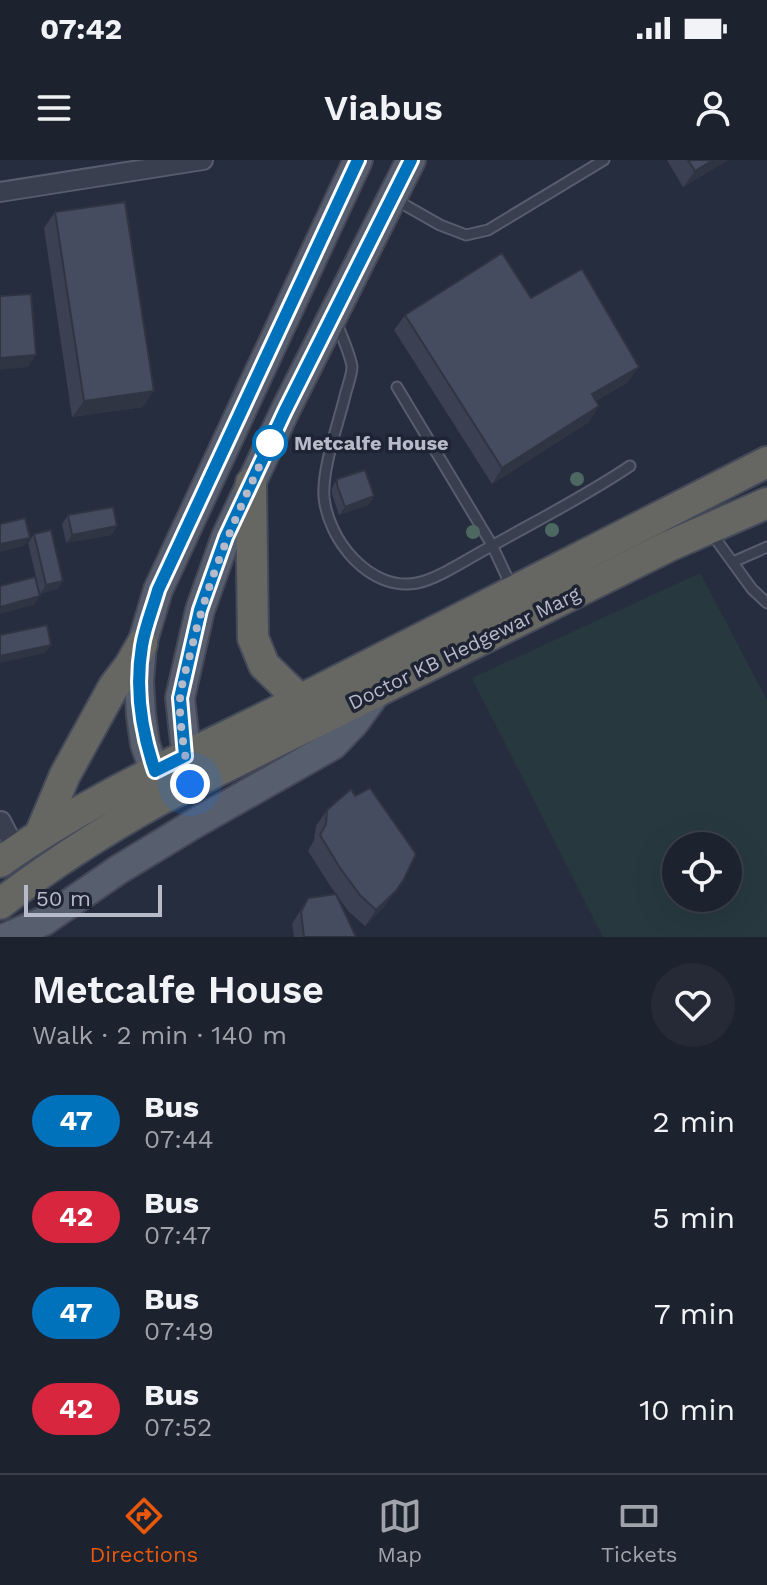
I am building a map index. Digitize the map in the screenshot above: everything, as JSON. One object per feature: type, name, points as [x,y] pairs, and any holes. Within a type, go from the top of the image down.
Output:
[{"type":"highway","name":"Doctor KB Hedgewar Marg","points":[[188,770],[300,700],[767,462]]},
{"type":"highway","points":[[251,483],[253,638],[264,665],[300,700]]},
{"type":"highway","name":"Doctor KB Hedgewar Marg","points":[[159,784],[379,689],[669,546],[767,503]]},
{"type":"highway","points":[[41,832],[65,775],[114,686],[142,644]]},
{"type":"highway","points":[[8,856],[41,832],[159,784]]},
{"type":"highway","points":[[0,904],[128,817],[159,784]]},
{"type":"main road","points":[[159,784],[145,744],[139,681],[142,644],[158,590],[358,160]]},
{"type":"main road","points":[[188,770],[180,698],[200,610],[226,537],[285,411],[411,160]]},
{"type":"main road","points":[[7,937],[44,921],[130,862],[333,745],[379,689]]},
{"type":"street","points":[[0,192],[203,160]]},
{"type":"street","points":[[0,820],[8,856]]},
{"type":"lane","points":[[392,198],[440,225],[466,235],[488,230],[604,160]]},
{"type":"lane","points":[[334,314],[352,367],[327,470],[324,497],[341,542],[370,573],[400,583],[417,583],[592,492],[630,466]]},
{"type":"lane","points":[[397,387],[492,545],[513,591]]},
{"type":"lane","points":[[709,529],[752,589],[767,603]]},
{"type":"lane","points":[[733,562],[767,547]]},
{"type":"shaded area","points":[[700,573],[767,700],[767,937],[603,937],[472,678]]},
{"type":"building","points":[[688,160],[713,160],[695,171]]},
{"type":"building","points":[[125,202],[154,391],[84,401],[55,212]]},
{"type":"building","points":[[502,253],[531,298],[582,269],[639,367],[592,394],[599,406],[502,468],[405,315]]},
{"type":"building","points":[[31,294],[36,355],[0,358],[0,296]]},
{"type":"building","points":[[365,470],[374,496],[345,507],[337,479]]},
{"type":"building","points":[[113,507],[117,526],[72,535],[68,515]]},
{"type":"building","points":[[25,518],[30,538],[0,544],[0,524]]},
{"type":"building","points":[[51,530],[63,581],[46,585],[34,534]]},
{"type":"building","points":[[35,577],[40,596],[0,607],[0,586]]},
{"type":"building","points":[[47,625],[51,645],[0,656],[0,635]]},
{"type":"building","points":[[370,788],[416,854],[396,891],[376,910],[360,895],[320,835],[326,824],[327,810],[351,789],[355,796]]},
{"type":"building","points":[[336,894],[356,937],[304,937],[301,912],[308,898]]},
{"type":"bus line","name":"47","points":[[358,160],[158,590],[142,644],[139,681],[145,744],[155,771],[185,756],[180,698],[200,610],[226,537],[285,411],[411,160]]},
{"type":"place","name":"Metcalfe House","points":[[270,443]]},
{"type":"route","points":[[190,784],[180,698],[200,610],[226,537],[274,435],[270,443]]}]
